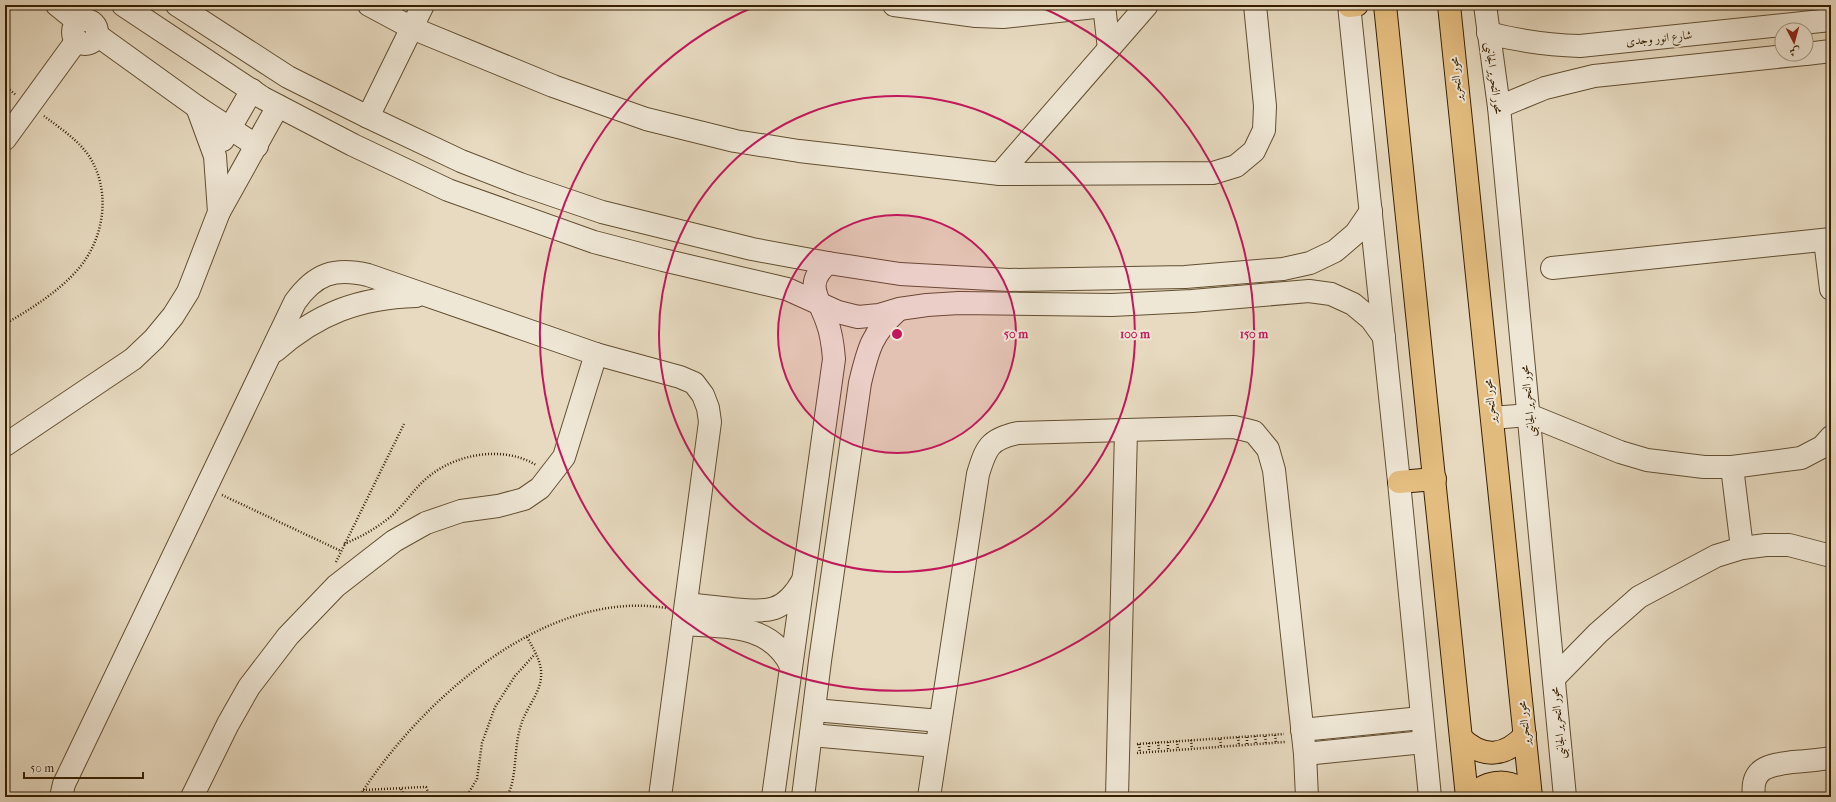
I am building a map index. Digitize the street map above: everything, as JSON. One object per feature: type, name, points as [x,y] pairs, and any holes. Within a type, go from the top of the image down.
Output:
[{"type":"main road","points":[[1385,5],[1468,797],[1486,785],[1498,782],[1511,784],[1522,788],[1531,797]]},
{"type":"main road","name":"محور التحرير","points":[[1449,5],[1531,797]]},
{"type":"main road","points":[[1399,482],[1435,479]]},
{"type":"main road","points":[[1461,738],[1471,747],[1482,752],[1494,753],[1511,748],[1525,735]]},
{"type":"street","points":[[57,5],[84,32],[257,146]]},
{"type":"street","points":[[123,5],[278,106],[352,145],[448,190],[594,242],[787,289],[838,312],[858,317],[879,315],[899,309],[959,303],[1112,305],[1192,301],[1309,291],[1331,294],[1353,304],[1371,318],[1384,337]]},
{"type":"street","points":[[177,5],[288,77],[461,161],[520,184],[602,212],[752,249],[828,263],[900,274],[1017,280],[1185,277],[1283,269],[1310,264],[1335,251],[1356,234],[1371,211]]},
{"type":"street","points":[[369,5],[412,28],[553,86],[646,119],[736,141],[799,151],[1000,174],[1213,173],[1236,166],[1254,151],[1264,130],[1265,106],[1255,5]]},
{"type":"street","points":[[368,117],[423,5]]},
{"type":"street","points":[[894,5],[964,15],[1003,18],[1104,6],[1108,49]]},
{"type":"street","points":[[1000,174],[1147,5]]},
{"type":"street","points":[[1352,5],[1371,211],[1430,797]]},
{"type":"street","name":"محور التحرير الجانبى","points":[[1485,5],[1499,107],[1565,797]]},
{"type":"street","name":"شارع انور وجدى","points":[[1488,33],[1526,42],[1580,46],[1831,20]]},
{"type":"street","points":[[5,139],[84,32]]},
{"type":"street","points":[[1814,53],[1831,51]]},
{"type":"street","points":[[1499,107],[1545,88],[1594,76],[1774,57]]},
{"type":"street","points":[[215,156],[252,90]]},
{"type":"street","points":[[5,445],[133,359],[154,339],[173,316],[188,292],[219,212],[278,106]]},
{"type":"street","points":[[197,107],[215,156],[219,212]]},
{"type":"street","points":[[215,156],[241,174]]},
{"type":"street","points":[[1552,268],[1828,240],[1831,289]]},
{"type":"street","points":[[773,797],[834,359],[833,342],[815,295],[815,281],[821,269],[828,263]]},
{"type":"street","points":[[1283,269],[1286,294]]},
{"type":"street","points":[[61,797],[64,784],[295,302],[305,288],[318,278],[334,272],[351,271],[427,295],[596,354],[680,376],[694,383],[703,395],[708,408],[710,422],[660,797]]},
{"type":"street","points":[[803,797],[860,383],[873,339],[885,322],[905,304],[908,296],[906,283],[900,274]]},
{"type":"street","points":[[270,356],[289,339],[330,313],[353,304],[377,299],[427,295]]},
{"type":"street","points":[[192,797],[228,724],[249,687],[288,636],[336,586],[394,541],[426,523],[461,511],[498,506],[524,499],[540,488],[552,475],[564,457],[596,354]]},
{"type":"street","points":[[1492,418],[1529,415],[1620,452],[1647,460],[1704,467],[1732,467],[1801,458],[1812,454],[1822,447],[1831,437]]},
{"type":"street","points":[[929,797],[978,474],[985,451],[1000,437],[1018,433],[1234,427],[1254,432],[1268,448],[1274,470],[1303,739],[1307,797]]},
{"type":"street","points":[[1117,797],[1125,748],[1126,431]]},
{"type":"street","points":[[1732,467],[1742,548]]},
{"type":"street","points":[[1554,678],[1598,633],[1639,597],[1716,556],[1742,548],[1766,545],[1789,545],[1831,556]]},
{"type":"street","points":[[684,613],[766,611],[778,607],[789,600],[803,580]]},
{"type":"street","points":[[684,613],[763,636],[780,648],[791,666]]},
{"type":"street","points":[[814,710],[940,721]]},
{"type":"street","points":[[1303,739],[1421,718]]},
{"type":"street","points":[[811,734],[936,746]]},
{"type":"street","points":[[1303,739],[1424,742]]},
{"type":"street","points":[[1754,797],[1753,788],[1758,774],[1770,765],[1831,758]]},
{"type":"path","points":[[5,324],[56,289],[79,268],[88,255],[98,232],[103,206],[100,180],[89,156],[70,136],[30,105]]},
{"type":"path","points":[[334,564],[404,424]]},
{"type":"path","points":[[344,544],[375,528],[390,517],[431,474],[450,463],[470,456],[492,454],[513,456],[533,464],[552,475]]},
{"type":"path","points":[[206,488],[341,551]]},
{"type":"path","points":[[359,797],[385,759],[433,706],[465,678],[499,653],[564,619],[593,610],[624,606],[654,606],[684,613]]},
{"type":"path","points":[[507,797],[515,772],[517,736],[540,682],[541,672],[528,637]]},
{"type":"path","points":[[466,797],[477,780],[482,743],[495,708],[515,676],[535,654]]},
{"type":"path","points":[[1275,735],[1276,743]]},
{"type":"path","points":[[1125,748],[1158,742],[1255,736],[1275,735],[1303,739]]},
{"type":"path","points":[[1255,736],[1256,744]]},
{"type":"path","points":[[1265,736],[1266,744]]},
{"type":"path","points":[[1238,737],[1239,746]]},
{"type":"path","points":[[1247,737],[1248,745]]},
{"type":"path","points":[[1220,738],[1221,747]]},
{"type":"path","points":[[1125,748],[1140,753],[1266,744],[1303,739]]},
{"type":"path","points":[[1191,740],[1192,749]]},
{"type":"path","points":[[1177,741],[1178,750]]},
{"type":"path","points":[[1158,742],[1159,751]]},
{"type":"path","points":[[1168,742],[1168,751]]},
{"type":"path","points":[[1149,743],[1149,752]]},
{"type":"path","points":[[1125,748],[1140,753]]},
{"type":"path","points":[[364,790],[426,787],[430,797]]},
{"type":"path","points":[[401,789],[405,797]]}]
